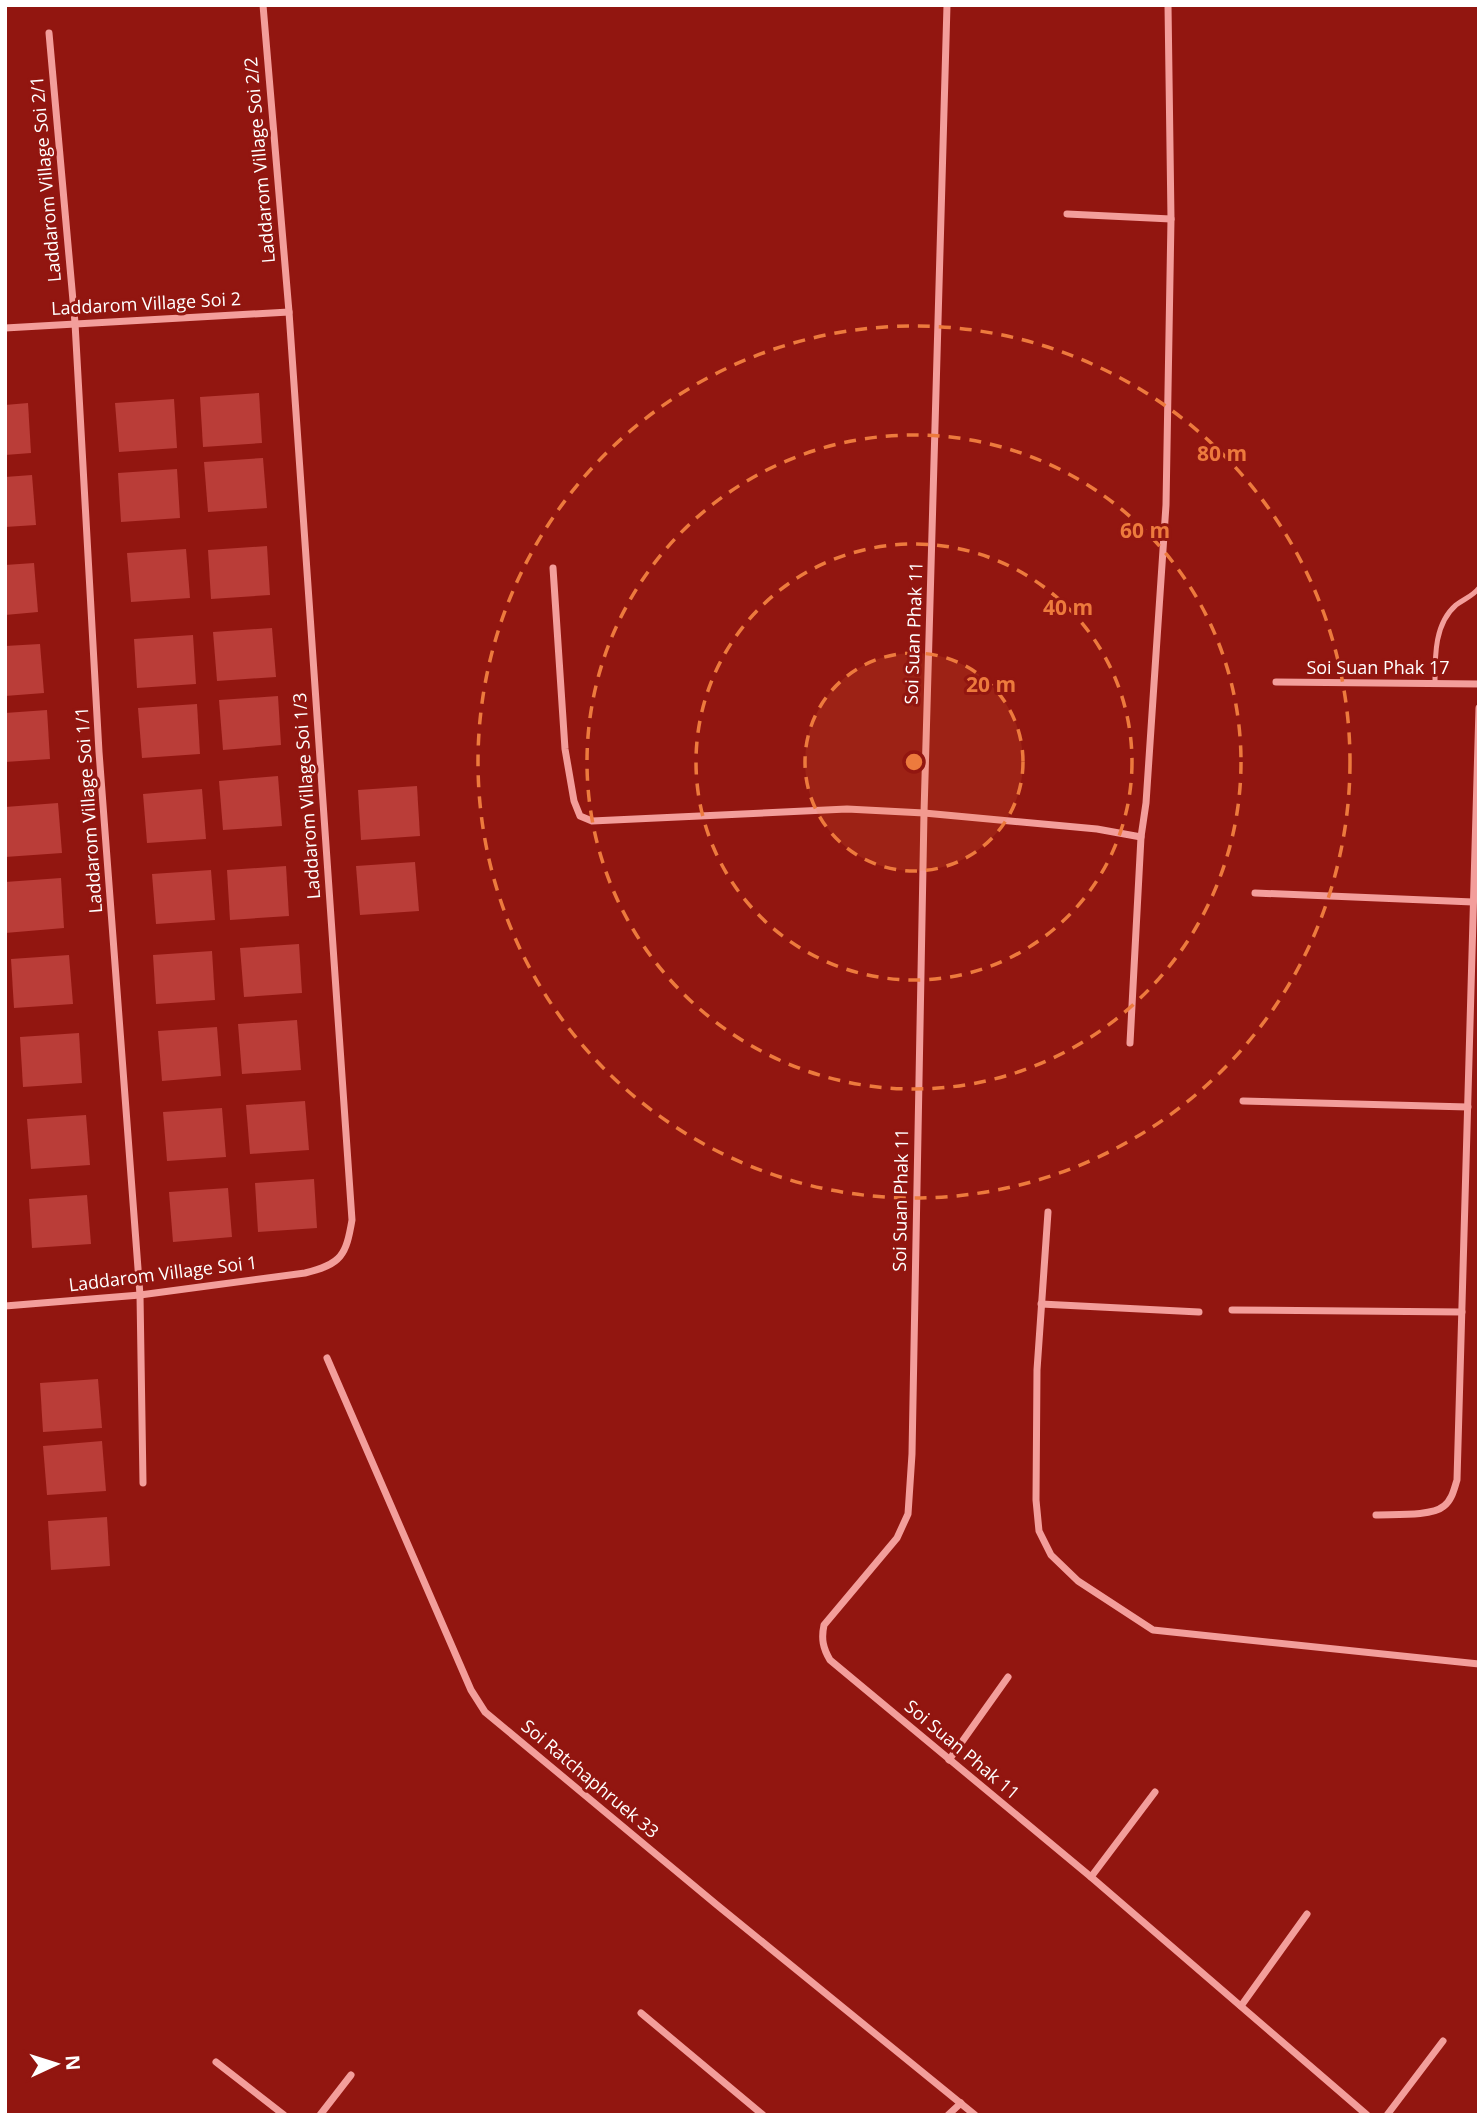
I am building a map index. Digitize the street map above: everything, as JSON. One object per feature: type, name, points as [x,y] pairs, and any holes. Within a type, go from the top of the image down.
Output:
[{"type":"street","name":"Laddarom Village Soi 2/2","points":[[262,5],[289,312]]},
{"type":"street","name":"Soi Suan Phak 11","points":[[947,5],[924,813],[912,1454],[908,1514],[897,1538],[824,1625],[821,1637],[830,1660],[1091,1877],[1367,2115]]},
{"type":"street","points":[[1130,1043],[1141,837],[1146,803],[1166,505],[1171,219],[1168,5]]},
{"type":"street","name":"Laddarom Village Soi 2/1","points":[[48,33],[75,323]]},
{"type":"street","points":[[1067,214],[1171,219]]},
{"type":"street","name":"Laddarom Village Soi 2","points":[[5,328],[289,312]]},
{"type":"street","name":"Laddarom Village Soi 1/3","points":[[289,312],[352,1220],[347,1246],[339,1260],[325,1268]]},
{"type":"street","name":"Laddarom Village Soi 1/1","points":[[75,323],[99,752],[140,1295],[143,1483]]},
{"type":"street","points":[[553,568],[565,749],[574,801],[580,816],[592,821],[848,809],[1097,829],[1141,837]]},
{"type":"street","name":"Soi Suan Phak 17","points":[[1276,682],[1479,684]]},
{"type":"street","points":[[1376,1515],[1425,1513],[1444,1507],[1453,1495],[1457,1480],[1479,708]]},
{"type":"street","points":[[1255,893],[1474,902]]},
{"type":"street","points":[[1243,1101],[1468,1107]]},
{"type":"street","points":[[1048,1212],[1037,1396],[1036,1500],[1039,1531],[1051,1555],[1078,1581],[1153,1630],[1479,1664]]},
{"type":"street","name":"Laddarom Village Soi 1","points":[[5,1306],[140,1295],[325,1268]]},
{"type":"street","points":[[1041,1304],[1199,1312]]},
{"type":"street","points":[[1232,1310],[1462,1311]]},
{"type":"street","name":"Soi Ratchaphruek 33","points":[[327,1358],[471,1690],[485,1712],[975,2115]]},
{"type":"street","points":[[949,1760],[1009,1677]]},
{"type":"street","points":[[1091,1877],[1155,1792]]},
{"type":"street","points":[[1241,2006],[1307,1914]]},
{"type":"street","points":[[641,2013],[763,2115]]},
{"type":"street","points":[[1387,2115],[1443,2041]]},
{"type":"street","points":[[216,2062],[284,2115]]},
{"type":"street","points":[[320,2115],[352,2075]]},
{"type":"street","points":[[948,2115],[961,2103]]},
{"type":"lane","points":[[1435,684],[1435,651],[1441,626],[1454,607],[1479,588]]},
{"type":"building","points":[[259,393],[262,443],[203,447],[200,397]]},
{"type":"building","points":[[174,399],[177,448],[119,452],[115,403]]},
{"type":"building","points":[[28,403],[31,453],[5,455],[5,405]]},
{"type":"building","points":[[263,458],[267,508],[208,512],[204,462]]},
{"type":"building","points":[[177,469],[180,518],[121,522],[118,473]]},
{"type":"building","points":[[32,475],[36,525],[5,527],[5,477]]},
{"type":"building","points":[[267,546],[270,595],[211,599],[208,550]]},
{"type":"building","points":[[186,549],[190,598],[131,602],[127,553]]},
{"type":"building","points":[[34,563],[38,612],[5,615],[5,565]]},
{"type":"building","points":[[272,628],[276,677],[217,681],[213,632]]},
{"type":"building","points":[[193,635],[196,684],[137,688],[134,639]]},
{"type":"building","points":[[40,644],[44,693],[5,696],[5,646]]},
{"type":"building","points":[[278,696],[281,745],[223,750],[219,700]]},
{"type":"building","points":[[197,704],[200,754],[142,758],[138,708]]},
{"type":"building","points":[[47,710],[50,759],[5,762],[5,713]]},
{"type":"building","points":[[278,776],[282,826],[223,830],[219,781]]},
{"type":"building","points":[[417,786],[420,836],[361,840],[358,790]]},
{"type":"building","points":[[202,789],[206,839],[147,843],[143,794]]},
{"type":"building","points":[[58,803],[62,853],[5,857],[5,807]]},
{"type":"building","points":[[415,862],[419,911],[360,915],[356,866]]},
{"type":"building","points":[[286,866],[289,916],[230,920],[227,870]]},
{"type":"building","points":[[211,870],[215,920],[156,924],[152,874]]},
{"type":"building","points":[[61,878],[64,928],[5,933],[5,882]]},
{"type":"building","points":[[299,944],[302,993],[244,997],[240,948]]},
{"type":"building","points":[[212,951],[215,1000],[156,1004],[153,955]]},
{"type":"building","points":[[69,955],[73,1004],[14,1008],[11,959]]},
{"type":"building","points":[[297,1020],[301,1070],[242,1074],[238,1024]]},
{"type":"building","points":[[217,1027],[221,1076],[162,1081],[158,1031]]},
{"type":"building","points":[[79,1033],[82,1083],[23,1087],[20,1037]]},
{"type":"building","points":[[305,1101],[309,1150],[250,1154],[246,1105]]},
{"type":"building","points":[[222,1108],[226,1157],[167,1161],[163,1112]]},
{"type":"building","points":[[86,1115],[90,1165],[31,1169],[27,1119]]},
{"type":"building","points":[[314,1179],[317,1228],[258,1232],[255,1183]]},
{"type":"building","points":[[228,1188],[232,1237],[173,1242],[169,1192]]},
{"type":"building","points":[[87,1195],[91,1244],[32,1248],[29,1199]]},
{"type":"building","points":[[98,1379],[102,1428],[43,1432],[40,1383]]},
{"type":"building","points":[[102,1441],[106,1491],[47,1495],[43,1446]]},
{"type":"building","points":[[107,1517],[110,1566],[51,1570],[48,1521]]}]
